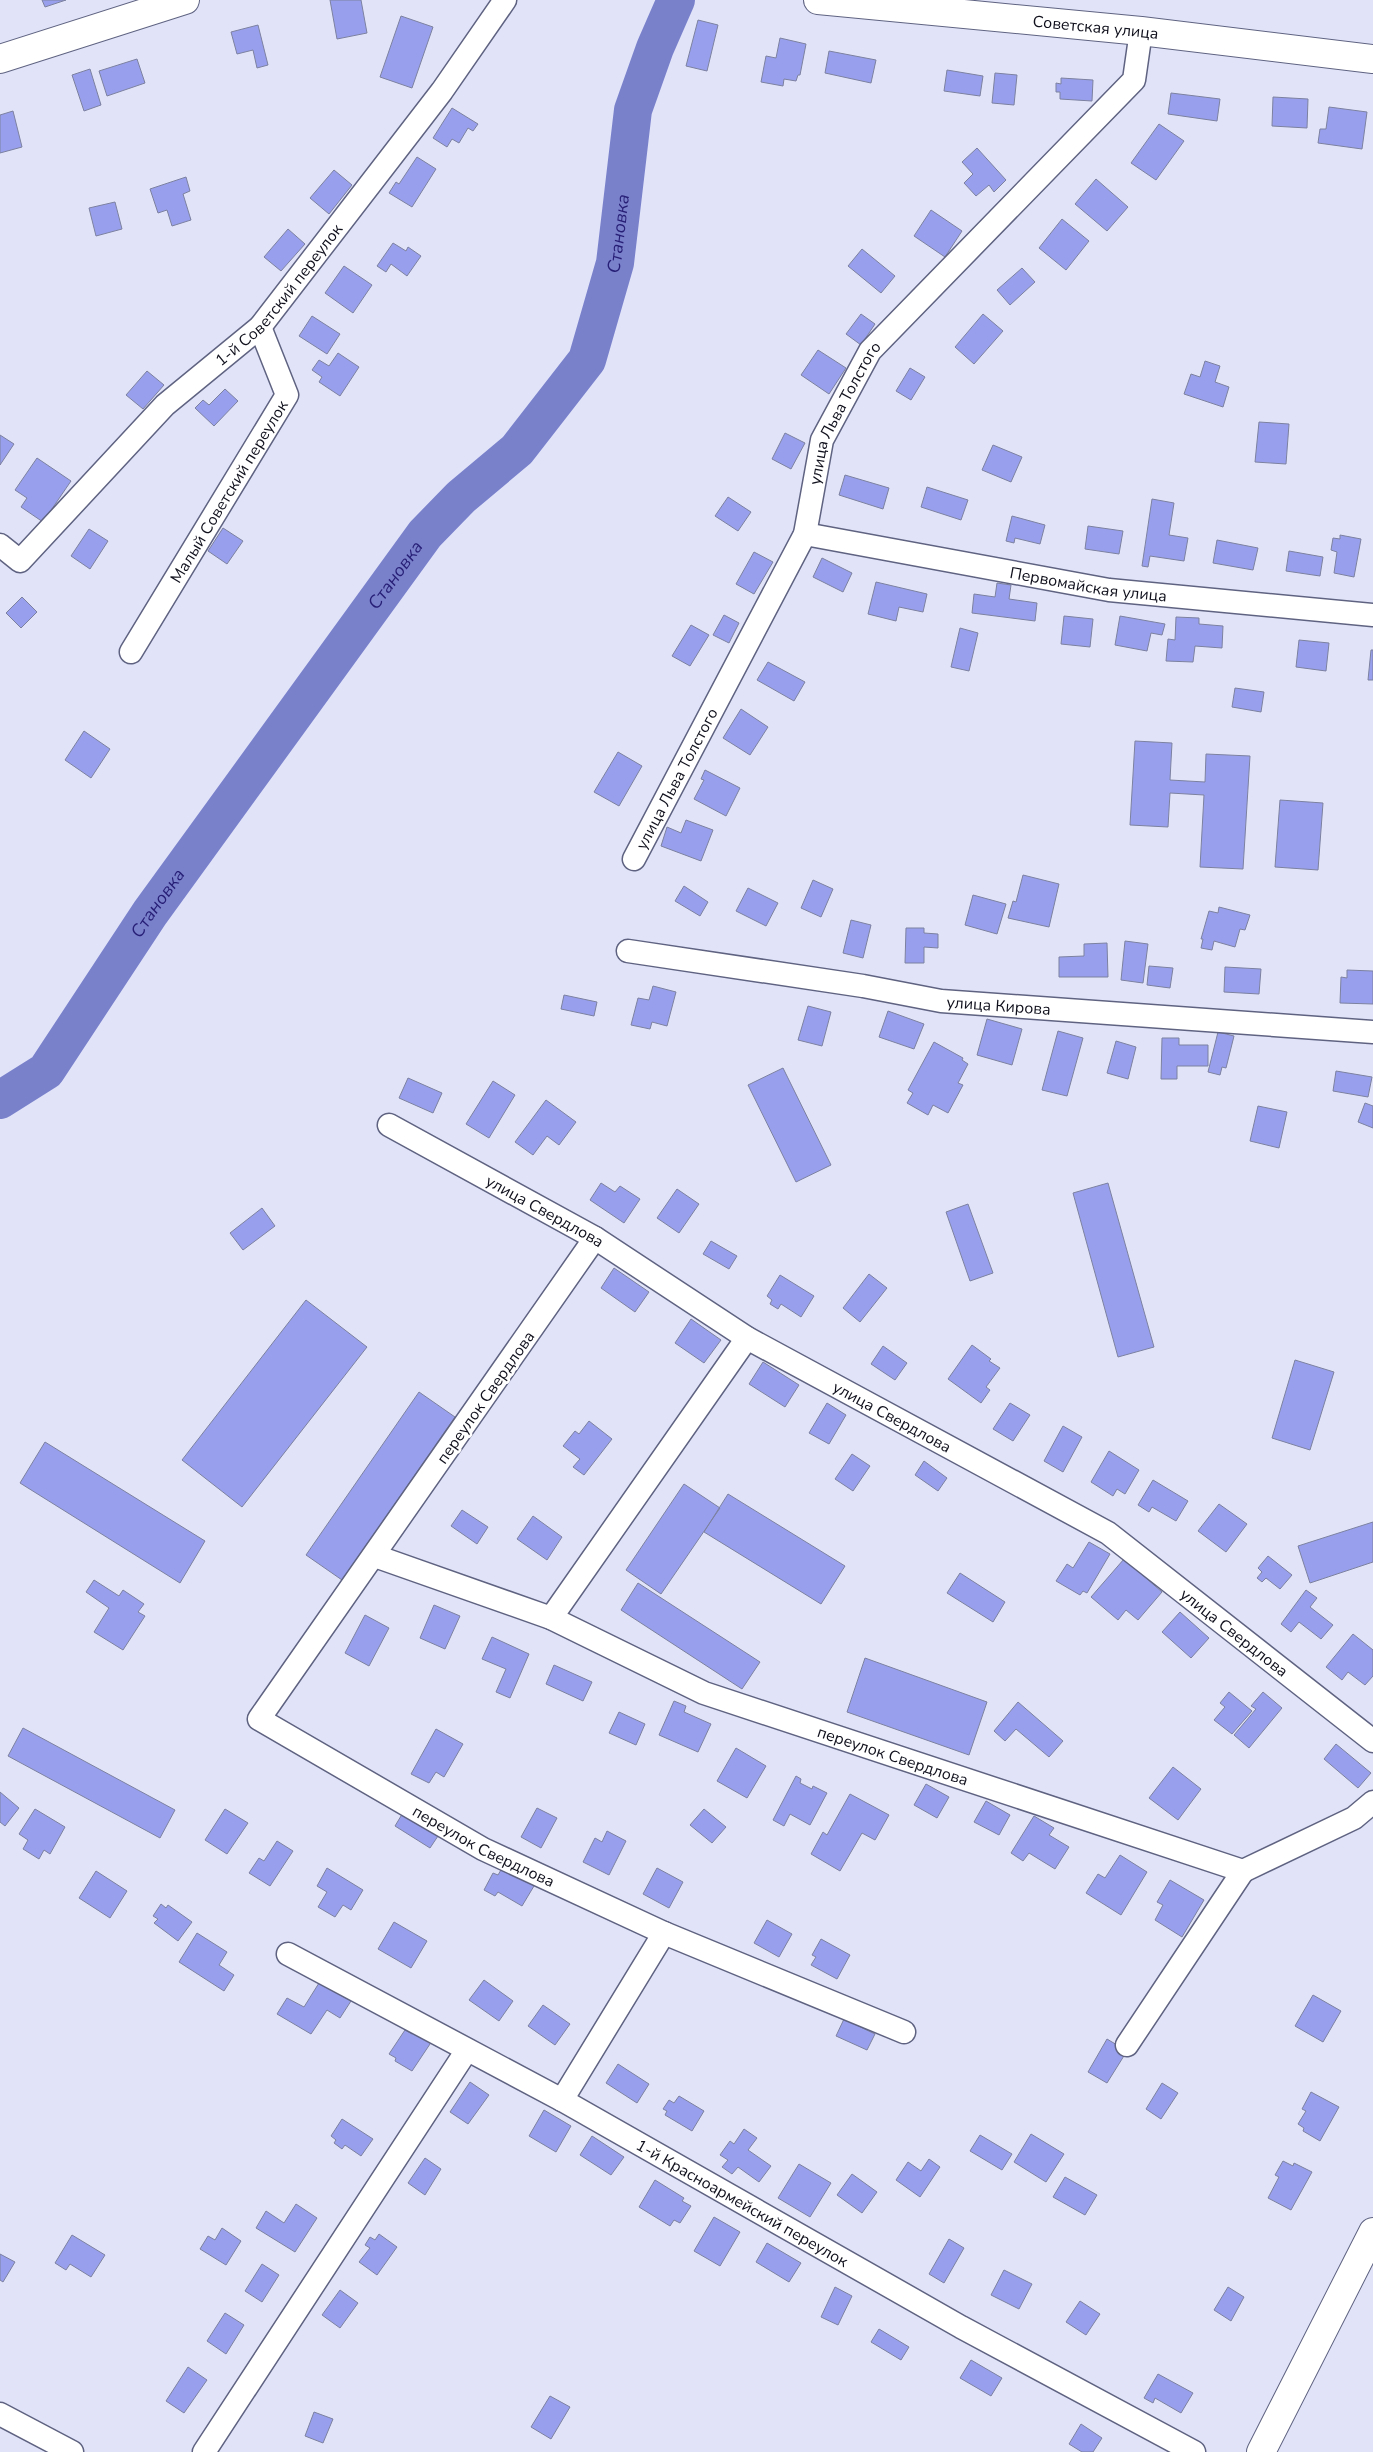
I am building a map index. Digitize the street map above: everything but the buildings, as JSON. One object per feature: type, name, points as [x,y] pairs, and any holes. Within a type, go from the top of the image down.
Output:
[{"type":"main road","points":[[0,58],[129,9],[185,0]]},
{"type":"main road","name":"Советская улица","points":[[818,0],[1141,31],[1373,59]]},
{"type":"main road","points":[[1261,2452],[1373,2232]]},
{"type":"street","name":"1-й Советский переулок","points":[[0,545],[20,561],[165,405],[260,327],[442,91],[505,0]]},
{"type":"street","name":"улица Льва Толстого","points":[[634,859],[805,534],[822,440],[870,351],[1134,80],[1141,31]]},
{"type":"street","name":"Малый Советский переулок","points":[[132,652],[287,395],[260,327]]},
{"type":"street","name":"Первомайская улица","points":[[805,534],[1109,590],[1373,615]]},
{"type":"street","name":"улица Кирова","points":[[628,951],[863,986],[941,1001],[1373,1032]]},
{"type":"street","name":"улица Свердлова","points":[[389,1125],[596,1238],[747,1338],[1108,1533],[1373,1741]]},
{"type":"street","name":"переулок Свердлова","points":[[596,1238],[259,1719],[483,1849],[664,1933],[904,2032]]},
{"type":"street","points":[[551,1618],[747,1338]]},
{"type":"street","name":"переулок Свердлова","points":[[375,1556],[551,1618],[704,1693],[1243,1871]]},
{"type":"street","points":[[1127,2045],[1243,1871],[1354,1818],[1373,1802]]},
{"type":"street","points":[[562,2100],[664,1933]]},
{"type":"street","name":"1-й Красноармейский переулок","points":[[288,1954],[562,2100],[961,2327],[1194,2452]]},
{"type":"street","points":[[204,2452],[467,2050]]},
{"type":"street","points":[[0,2414],[72,2452]]},
{"type":"waterway","name":"Становка","points":[[0,1100],[46,1071],[150,913],[425,534],[461,497],[517,450],[587,360],[615,263],[633,110],[655,48],[676,0]]}]
